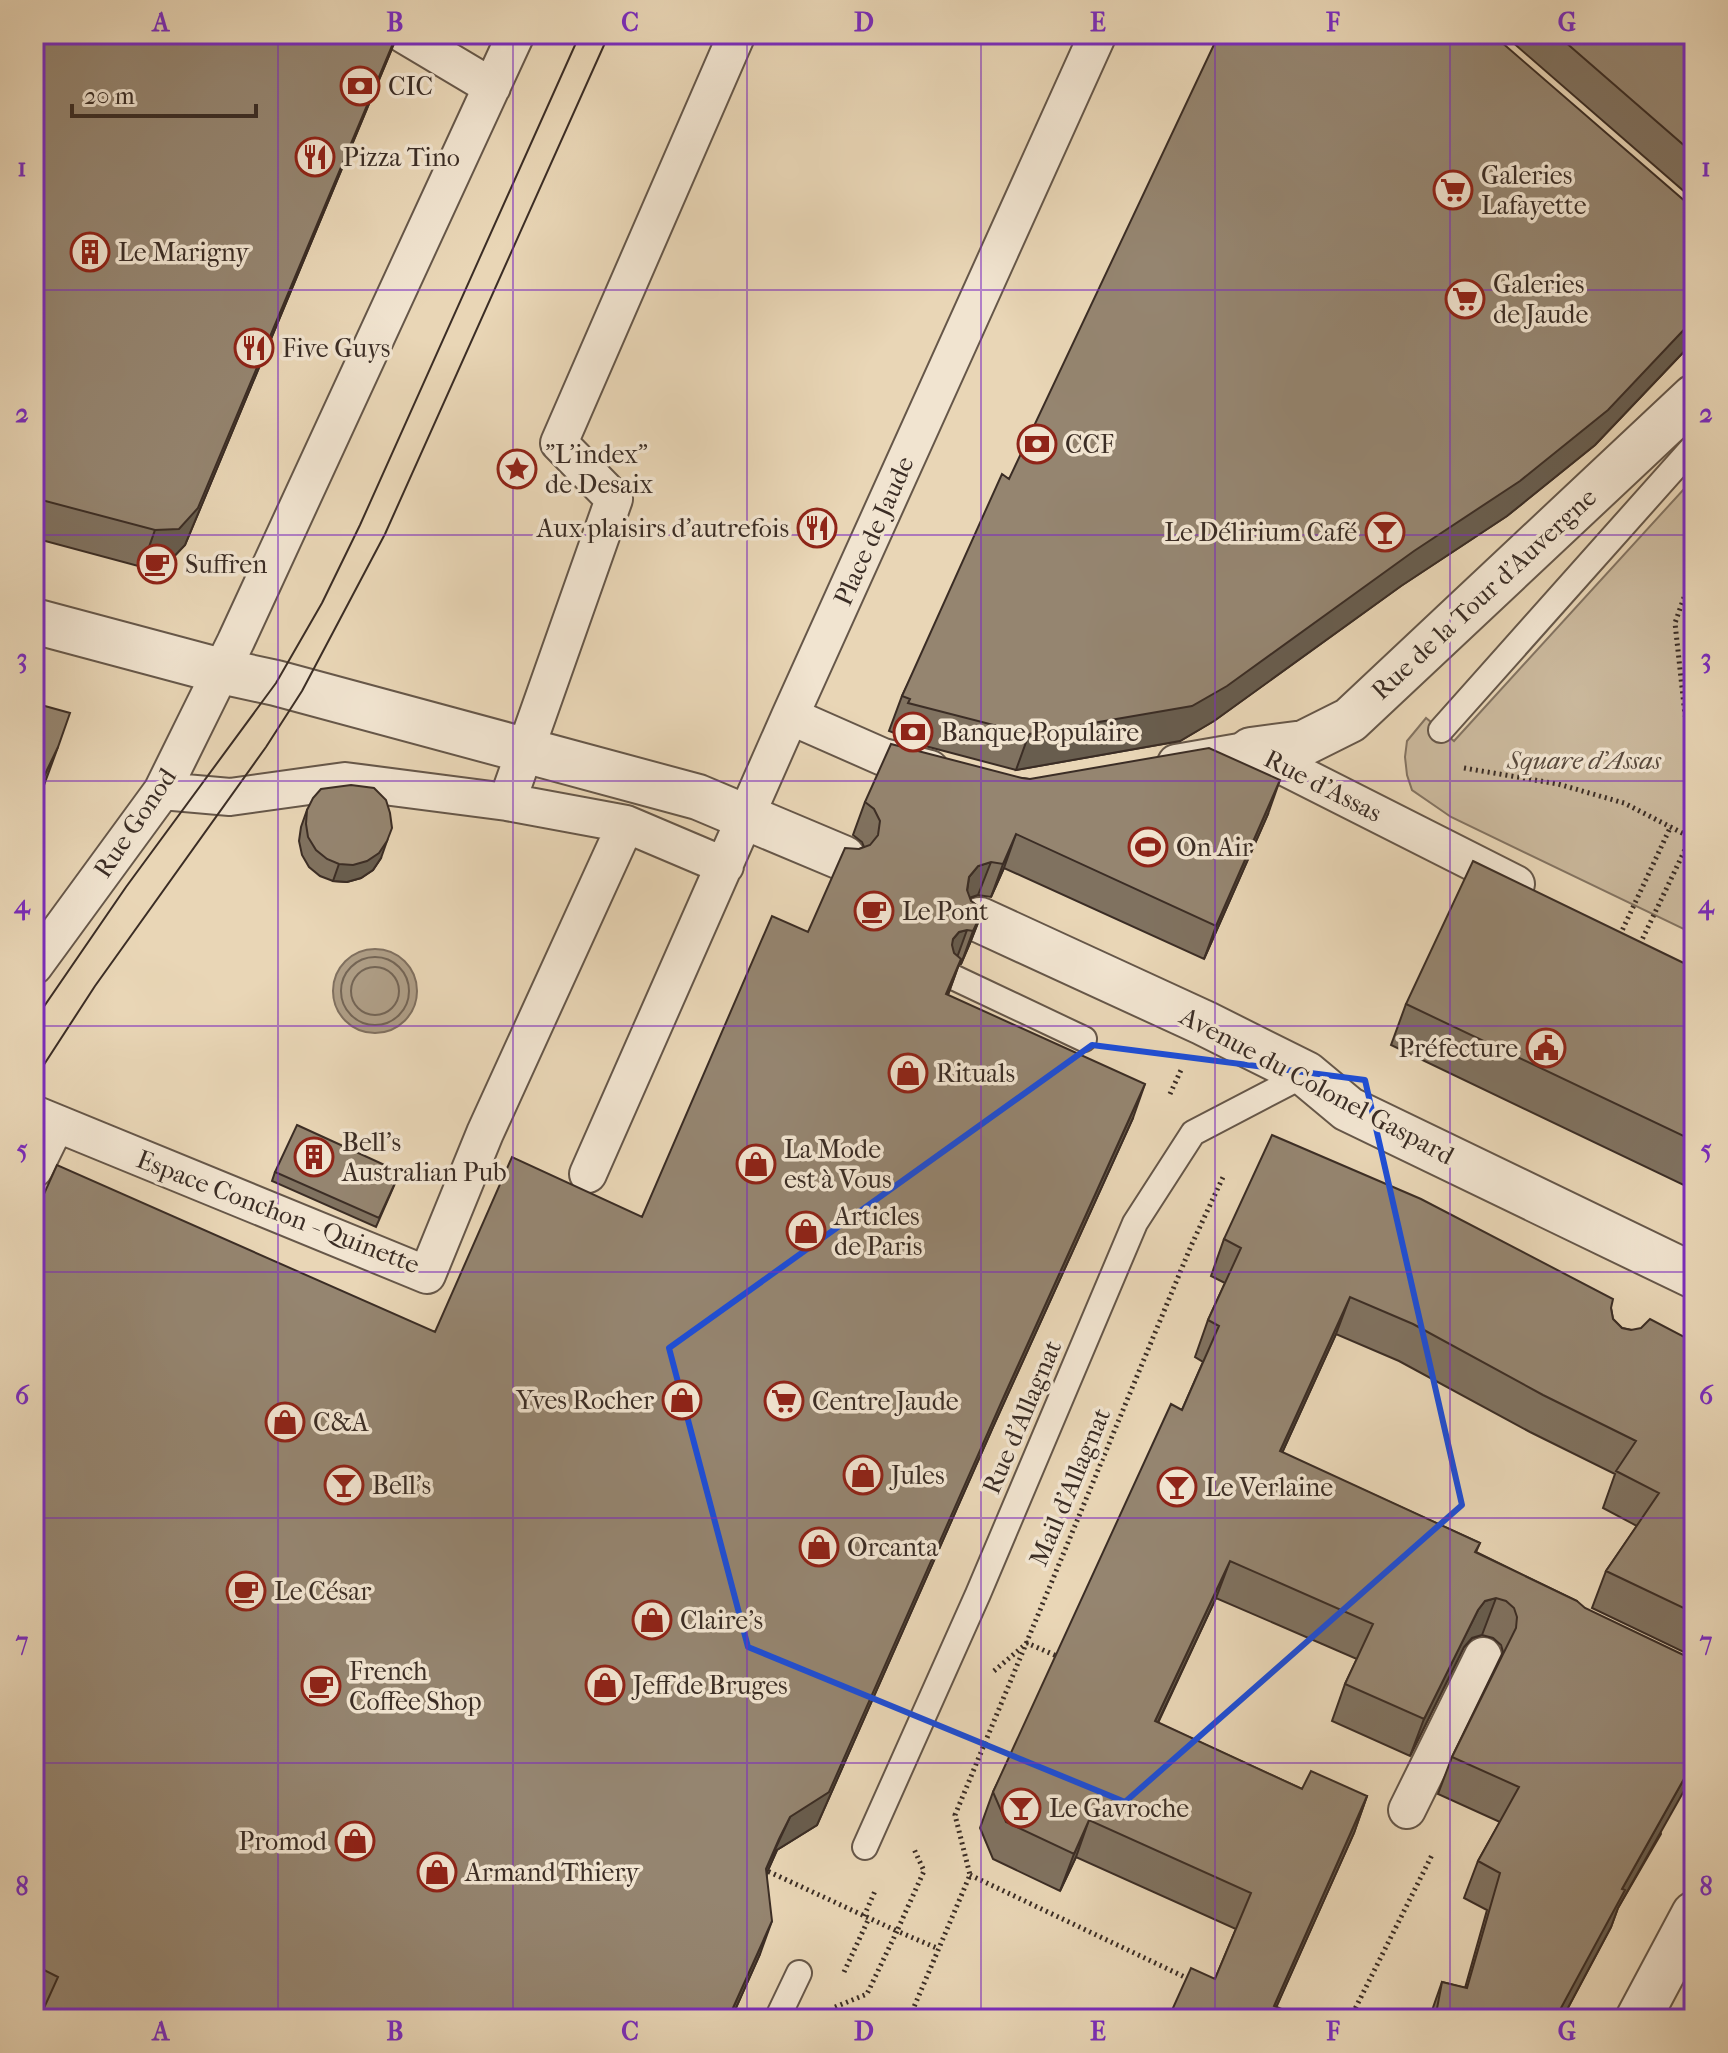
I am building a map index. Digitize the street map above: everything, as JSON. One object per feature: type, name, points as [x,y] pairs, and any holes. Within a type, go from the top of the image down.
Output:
[{"type":"street","points":[[403,34],[492,87]]},
{"type":"street","name":"Rue Gonod","points":[[34,966],[162,791],[221,671],[516,34]]},
{"type":"street","points":[[507,802],[614,499],[559,443],[737,34]]},
{"type":"street","name":"Place de Jaude","points":[[745,817],[1098,34]]},
{"type":"street","name":"Rue de la Tour d'Auvergne","points":[[1251,750],[1304,743],[1350,720],[1694,397]]},
{"type":"street","points":[[34,621],[698,797],[843,858]]},
{"type":"street","points":[[790,716],[883,757],[956,776]]},
{"type":"street","name":"Rue d'Assas","points":[[1141,769],[1251,750],[1541,897]]},
{"type":"street","points":[[162,791],[230,797],[345,781],[507,802],[626,824],[725,866]]},
{"type":"street","points":[[588,1174],[745,817]]},
{"type":"street","name":"Espace Conchon - Quinette","points":[[45,1119],[427,1275],[485,1133],[626,824]]},
{"type":"street","name":"Avenue du Colonel Gaspard","points":[[980,920],[1204,1023],[1306,1074],[1348,1109],[1694,1276]]},
{"type":"street","points":[[34,1169],[45,1119]]},
{"type":"street","points":[[1407,1810],[1483,1656]]},
{"type":"street","points":[[1638,2019],[1694,1914]]},
{"type":"lane","points":[[1441,730],[1694,446]]},
{"type":"lane","points":[[955,978],[1084,1039]]},
{"type":"lane","name":"Rue d'Allagnat","points":[[865,1847],[984,1580],[1135,1223],[1193,1133],[1306,1074]]},
{"type":"lane","points":[[777,2019],[799,1973]]},
{"type":"path","points":[[1694,569],[1675,623],[1685,715],[1694,748]]},
{"type":"path","points":[[1459,767],[1558,784],[1624,803],[1692,838]]},
{"type":"path","points":[[1640,944],[1692,838],[1694,820]]},
{"type":"path","points":[[1620,935],[1671,826]]},
{"type":"path","points":[[1167,1100],[1184,1062]]},
{"type":"path","name":"Mail d'Allagnat","points":[[970,1875],[955,1815],[1185,1261],[1224,1175]]},
{"type":"path","points":[[1027,1643],[1067,1660]]},
{"type":"path","points":[[835,2007],[867,1994],[897,1931],[924,1871],[910,1841]]},
{"type":"path","points":[[1350,2019],[1438,1843]]},
{"type":"path","points":[[760,1867],[939,1949]]},
{"type":"path","points":[[903,2019],[911,2014],[970,1875],[1191,1979]]},
{"type":"path","points":[[911,2014],[923,2019]]},
{"type":"highlighted area","points":[[1092,1045],[1365,1080],[1462,1505],[1125,1802],[748,1647],[669,1348]]},
{"type":"green space","name":"Square d'Assas","points":[[1694,478],[1694,934],[1451,817],[1412,790],[1405,757],[1407,741],[1426,718],[1454,741]]},
{"type":"water","points":[[375,949],[391,952],[410,968],[417,991],[414,1007],[398,1026],[375,1033],[359,1030],[340,1014],[333,991],[336,975],[352,956]]},
{"type":"building","points":[[34,34],[397,34],[198,508],[179,529],[155,530],[34,498]]},
{"type":"building","points":[[1219,34],[1492,34],[1694,209],[1694,319],[1608,410],[1520,481],[1414,551],[1227,686],[1192,706],[1029,734],[908,703],[910,699],[902,696],[1002,474],[1009,479]]},
{"type":"building","points":[[1556,34],[1694,34],[1694,154]]},
{"type":"building","points":[[34,703],[70,713],[34,797]]},
{"type":"building","name":"Centre Jaude","points":[[891,744],[1030,779],[1209,748],[1280,780],[1216,926],[1016,834],[1003,864],[991,862],[978,866],[969,877],[967,890],[971,901],[983,910],[973,931],[959,932],[953,939],[954,953],[961,959],[946,994],[1145,1084],[829,1792],[790,1817],[779,1839],[766,1869],[772,1921],[728,2019],[39,2019],[58,1977],[34,1965],[34,1216],[57,1165],[435,1332],[512,1157],[642,1217],[772,916],[808,932],[845,848],[859,849],[870,845],[878,835],[880,821],[874,809],[865,802]]},
{"type":"building","points":[[351,785],[374,788],[386,800],[392,828],[379,853],[353,865],[339,864],[316,850],[308,837],[306,824],[307,810],[321,789]]},
{"type":"building","name":"Préfecture","points":[[1473,861],[1694,968],[1694,1141],[1406,1004]]},
{"type":"building","name":"Bell's Australian Pub","points":[[297,1125],[400,1172],[379,1218],[275,1172]]},
{"type":"building","points":[[1272,1135],[1421,1199],[1613,1299],[1613,1319],[1622,1328],[1641,1328],[1650,1319],[1694,1342],[1694,1613],[1606,1571],[1659,1493],[1616,1471],[1636,1441],[1543,1395],[1413,1324],[1350,1297],[1280,1451],[1480,1543],[1475,1552],[1694,1660],[1694,1761],[1622,1889],[1625,1890],[1555,2019],[1435,2019],[1442,1982],[1467,1988],[1500,1873],[1478,1861],[1519,1787],[1452,1757],[1516,1628],[1514,1608],[1506,1601],[1496,1598],[1485,1601],[1478,1610],[1424,1719],[1345,1684],[1373,1624],[1230,1561],[1155,1721],[1302,1789],[1311,1771],[1367,1796],[1274,2006],[1307,2019],[1168,2019],[1191,1968],[1215,1979],[1251,1893],[1089,1820],[1074,1854],[1006,1822],[993,1792],[1171,1404],[1182,1410],[1219,1326],[1208,1320],[1241,1248],[1224,1239]]},
{"type":"tram line","points":[[34,1021],[126,887],[276,683],[322,603],[580,34]]},
{"type":"tram line","points":[[34,1080],[95,986],[266,747],[302,691],[385,534],[609,34]]},
{"type":"place","name":"CIC","points":[[360,86]]},
{"type":"place","name":"Pizza Tino","points":[[315,157]]},
{"type":"place","name":"Galeries Lafayette","points":[[1453,190]]},
{"type":"place","name":"Le Marigny","points":[[90,252]]},
{"type":"place","name":"Galeries de Jaude","points":[[1465,299]]},
{"type":"place","name":"Five Guys","points":[[254,348]]},
{"type":"place","name":"CCF","points":[[1037,444]]},
{"type":"place","name":"\"L'index\" de Desaix","points":[[517,469]]},
{"type":"place","name":"Aux plaisirs d'autrefois","points":[[817,528]]},
{"type":"place","name":"Le Délirium Café","points":[[1385,532]]},
{"type":"place","name":"Suffren","points":[[157,564]]},
{"type":"place","name":"Banque Populaire","points":[[913,732]]},
{"type":"place","name":"On Air","points":[[1148,847]]},
{"type":"place","name":"Le Pont","points":[[874,911]]},
{"type":"place","name":"Préfecture","points":[[1546,1048]]},
{"type":"place","name":"Rituals","points":[[908,1073]]},
{"type":"place","name":"Bell's Australian Pub","points":[[314,1157]]},
{"type":"place","name":"La Mode est à Vous","points":[[756,1164]]},
{"type":"place","name":"Articles de Paris","points":[[806,1231]]},
{"type":"place","name":"Yves Rocher","points":[[682,1400]]},
{"type":"place","name":"Centre Jaude","points":[[784,1401]]},
{"type":"place","name":"C&A","points":[[285,1422]]},
{"type":"place","name":"Jules","points":[[863,1475]]},
{"type":"place","name":"Bell's","points":[[344,1485]]},
{"type":"place","name":"Le Verlaine","points":[[1177,1487]]},
{"type":"place","name":"Orcanta","points":[[819,1547]]},
{"type":"place","name":"Le César","points":[[246,1591]]},
{"type":"place","name":"Claire's","points":[[652,1620]]},
{"type":"place","name":"Jeff de Bruges","points":[[605,1685]]},
{"type":"place","name":"French Coffee Shop","points":[[321,1686]]},
{"type":"place","name":"Le Gavroche","points":[[1021,1808]]},
{"type":"place","name":"Promod","points":[[355,1841]]},
{"type":"place","name":"Armand Thiery","points":[[437,1872]]}]
